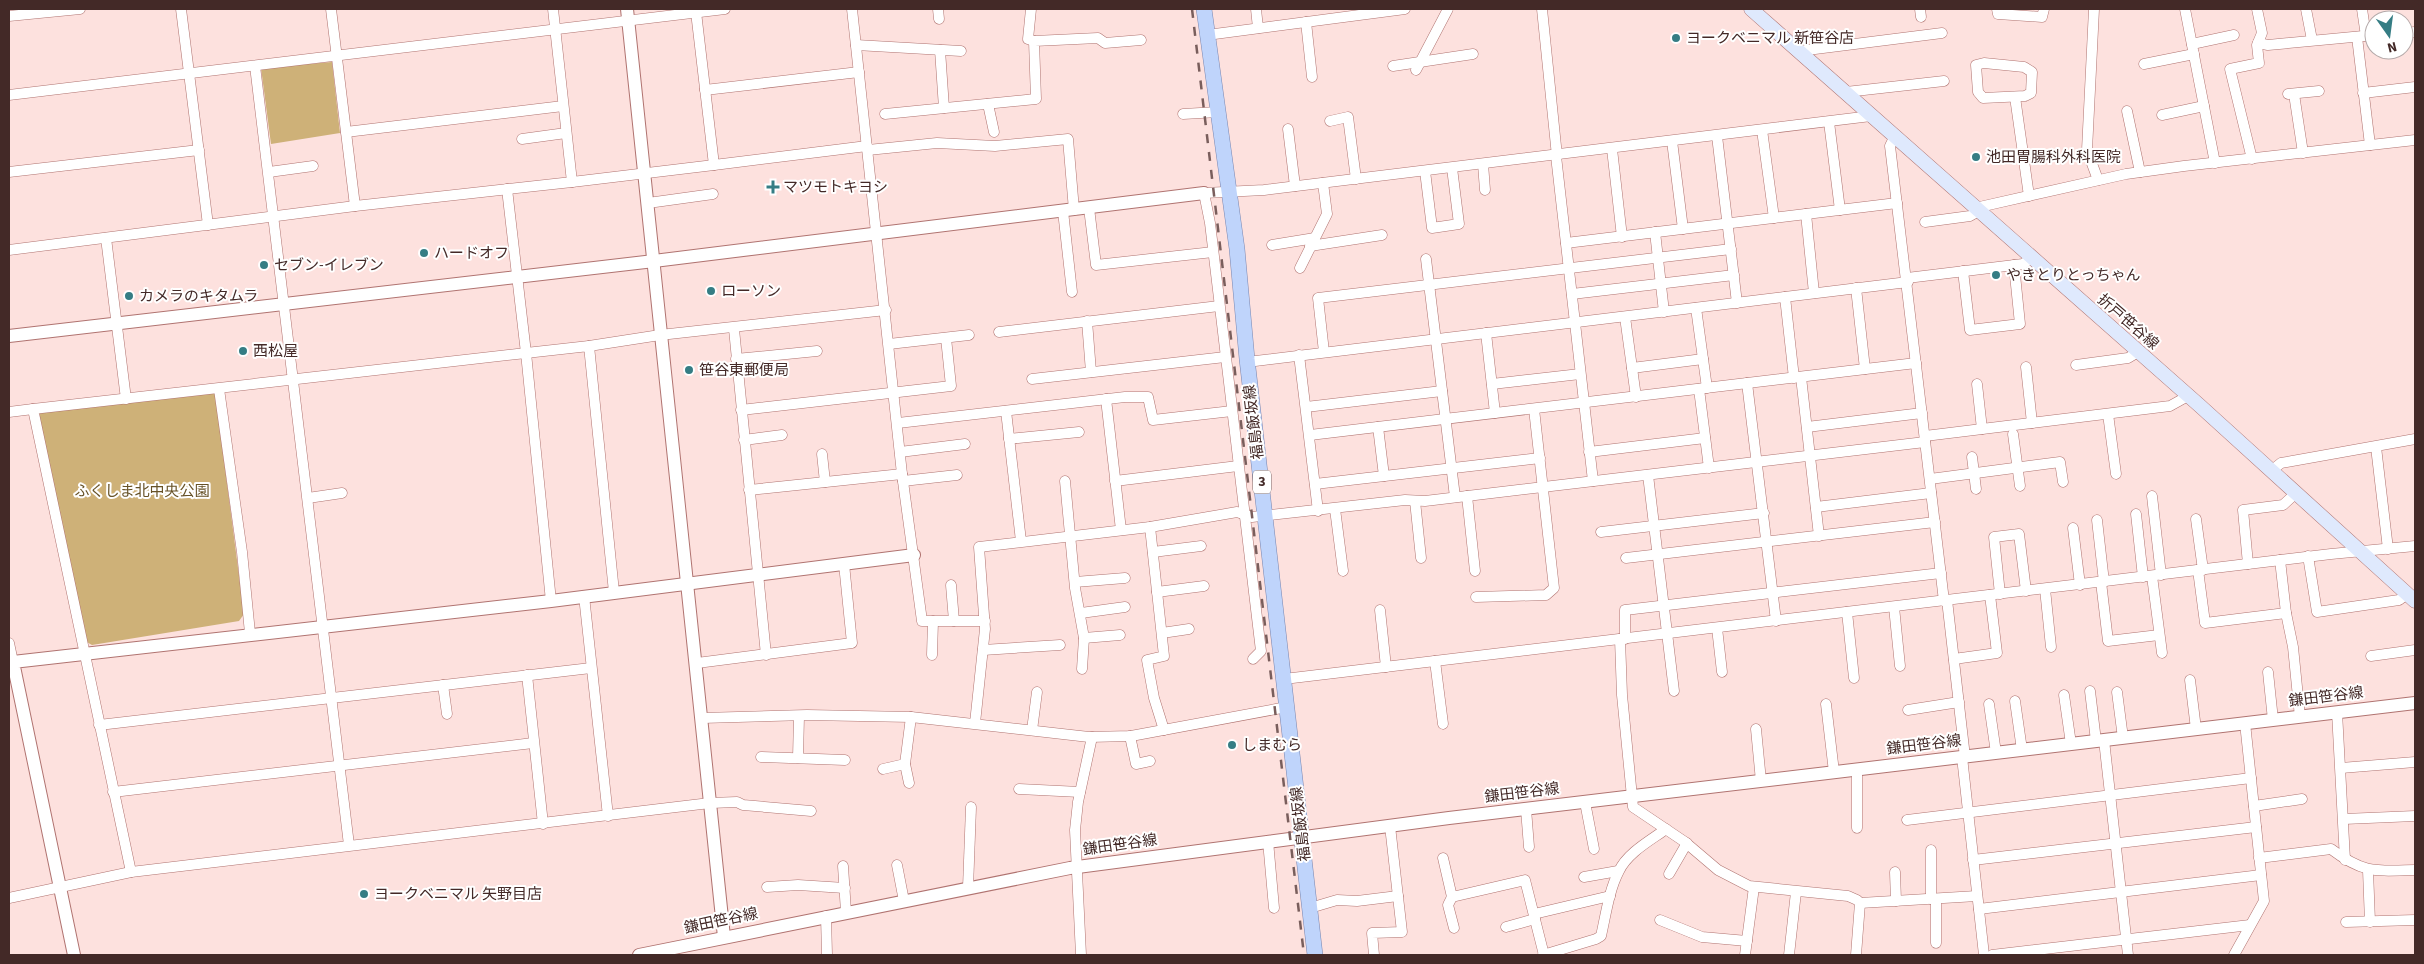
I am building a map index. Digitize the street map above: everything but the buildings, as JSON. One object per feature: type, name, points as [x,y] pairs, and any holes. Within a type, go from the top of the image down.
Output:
[{"type":"main road","name":"福島飯坂線","points":[[1204,9],[1237,248],[1247,362],[1303,836],[1315,955]]},
{"type":"main road","name":"折戸笹谷線","points":[[1751,9],[2188,396],[2411,598]]},
{"type":"street","points":[[9,16],[80,9]]},
{"type":"street","points":[[181,9],[208,225]]},
{"type":"street","points":[[331,9],[355,206]]},
{"type":"street","points":[[553,9],[572,182]]},
{"type":"street","points":[[9,95],[556,29],[627,15],[725,9]]},
{"type":"street","points":[[852,9],[878,233],[900,452],[922,620],[985,621]]},
{"type":"street","points":[[1031,9],[1028,39],[1034,41],[1098,38],[1105,43],[1142,40]]},
{"type":"street","points":[[1256,9],[1258,28]]},
{"type":"street","points":[[1208,35],[1306,22],[1334,13],[1405,9]]},
{"type":"street","points":[[1419,66],[1448,9]]},
{"type":"street","points":[[1542,9],[1583,403],[1593,481]]},
{"type":"street","points":[[1997,9],[1998,14],[2042,17],[2044,9]]},
{"type":"street","points":[[2094,9],[2087,150],[2098,180]]},
{"type":"street","points":[[2185,9],[2215,163]]},
{"type":"street","points":[[2252,159],[2230,69],[2259,63],[2258,43],[2262,33],[2257,9]]},
{"type":"street","points":[[2306,9],[2312,40]]},
{"type":"street","points":[[2362,9],[2364,22]]},
{"type":"street","points":[[696,12],[714,165]]},
{"type":"street","points":[[627,15],[654,261],[660,335],[697,662],[724,937]]},
{"type":"street","points":[[1306,22],[1312,77]]},
{"type":"street","points":[[1799,51],[1942,34]]},
{"type":"street","points":[[2144,64],[2234,35]]},
{"type":"street","points":[[2258,43],[2268,45],[2364,36]]},
{"type":"street","points":[[885,114],[1036,99],[1034,41]]},
{"type":"street","points":[[856,44],[961,51]]},
{"type":"street","points":[[940,50],[944,108]]},
{"type":"street","points":[[1393,66],[1419,66],[1473,54]]},
{"type":"street","points":[[2365,60],[2364,93],[2370,145]]},
{"type":"street","points":[[1984,63],[2024,67],[2032,72],[2031,93],[2015,97],[1983,98],[1978,92],[1976,65],[1984,63]]},
{"type":"street","points":[[255,66],[275,217],[349,845]]},
{"type":"street","points":[[705,90],[859,72]]},
{"type":"street","points":[[1846,92],[1944,81]]},
{"type":"street","points":[[2364,93],[2415,87]]},
{"type":"street","points":[[2303,153],[2290,94],[2320,91]]},
{"type":"street","points":[[2015,97],[2029,196]]},
{"type":"street","points":[[988,104],[994,132]]},
{"type":"street","points":[[346,132],[563,106]]},
{"type":"street","points":[[2162,115],[2204,106]]},
{"type":"street","points":[[2127,111],[2140,172]]},
{"type":"street","points":[[1183,114],[1218,112]]},
{"type":"street","points":[[9,336],[654,261],[1204,193],[1229,193],[1296,186],[1557,156],[1871,116]]},
{"type":"street","points":[[1330,121],[1348,117],[1356,179]]},
{"type":"street","points":[[1829,122],[1840,210]]},
{"type":"street","points":[[1288,128],[1296,186]]},
{"type":"street","points":[[1762,130],[1774,218]]},
{"type":"street","points":[[522,139],[566,133]]},
{"type":"street","points":[[1717,136],[1738,303]]},
{"type":"street","points":[[1895,136],[1890,146],[1931,493],[1959,702],[1968,813],[1984,955]]},
{"type":"street","points":[[9,250],[355,206],[868,148],[937,143],[995,146],[1068,139],[1068,211],[1072,292]]},
{"type":"street","points":[[1925,222],[1970,216],[1977,209],[2140,172],[2415,140]]},
{"type":"street","points":[[1672,141],[1683,229]]},
{"type":"street","points":[[1612,149],[1622,237]]},
{"type":"street","points":[[9,172],[199,150]]},
{"type":"street","points":[[1483,164],[1485,190]]},
{"type":"street","points":[[269,172],[313,166]]},
{"type":"street","points":[[1425,171],[1432,228],[1459,224],[1452,168]]},
{"type":"street","points":[[1300,268],[1326,214],[1323,183]]},
{"type":"street","points":[[507,190],[526,353],[551,601]]},
{"type":"street","points":[[1204,193],[1213,252],[1261,651],[1254,659]]},
{"type":"street","points":[[648,203],[713,194]]},
{"type":"street","points":[[1566,243],[1897,203]]},
{"type":"street","points":[[1089,208],[1096,265],[1213,252]]},
{"type":"street","points":[[1806,214],[1814,293]]},
{"type":"street","points":[[1655,232],[1664,312]]},
{"type":"street","points":[[1272,245],[1382,236]]},
{"type":"street","points":[[106,238],[126,399]]},
{"type":"street","points":[[1324,352],[1318,298],[1731,249]]},
{"type":"street","points":[[1247,362],[1856,288],[2023,264],[2032,258]]},
{"type":"street","points":[[1426,259],[1455,498]]},
{"type":"street","points":[[1963,272],[1970,330],[2020,324],[2014,265]]},
{"type":"street","points":[[1572,294],[1734,275]]},
{"type":"street","points":[[1856,288],[1865,370]]},
{"type":"street","points":[[1785,297],[1797,377],[1807,427],[1819,536]]},
{"type":"street","points":[[999,332],[1219,306]]},
{"type":"street","points":[[1696,308],[1703,358],[1705,438],[1709,468]]},
{"type":"street","points":[[9,412],[886,310]]},
{"type":"street","points":[[1625,317],[1636,397]]},
{"type":"street","points":[[1087,321],[1092,372]]},
{"type":"street","points":[[734,329],[766,655]]},
{"type":"street","points":[[1486,334],[1495,413]]},
{"type":"street","points":[[890,344],[969,335]]},
{"type":"street","points":[[741,410],[951,386],[946,338]]},
{"type":"street","points":[[589,346],[614,592]]},
{"type":"street","points":[[736,359],[818,351]]},
{"type":"street","points":[[2076,365],[2128,358],[2138,352]]},
{"type":"street","points":[[1299,355],[1318,511]]},
{"type":"street","points":[[1032,379],[1225,357]]},
{"type":"street","points":[[1632,368],[1703,358]]},
{"type":"street","points":[[1310,435],[1916,363]]},
{"type":"street","points":[[2026,367],[2032,423]]},
{"type":"street","points":[[1492,384],[1580,374]]},
{"type":"street","points":[[1747,383],[1776,621]]},
{"type":"street","points":[[1977,384],[1982,429]]},
{"type":"street","points":[[219,389],[242,552],[250,633]]},
{"type":"street","points":[[1306,407],[1442,391]]},
{"type":"street","points":[[975,723],[985,621],[980,547],[1150,527],[1237,512],[1252,517],[1455,498],[1758,462],[1925,439],[1982,429],[2170,406],[2188,396]]},
{"type":"street","points":[[898,423],[1106,399],[1148,397],[1153,420],[1232,412]]},
{"type":"street","points":[[1106,399],[1121,530]]},
{"type":"street","points":[[32,409],[131,872]]},
{"type":"street","points":[[1476,597],[1546,595],[1554,588],[1534,409]]},
{"type":"street","points":[[1006,411],[1021,541]]},
{"type":"street","points":[[1807,427],[1922,413]]},
{"type":"street","points":[[2108,414],[2116,474]]},
{"type":"street","points":[[1378,427],[1384,476]]},
{"type":"street","points":[[1009,439],[1079,432]]},
{"type":"street","points":[[2013,434],[2020,486]]},
{"type":"street","points":[[744,440],[782,435]]},
{"type":"street","points":[[1590,452],[1705,438]]},
{"type":"street","points":[[2271,471],[2281,463],[2415,439]]},
{"type":"street","points":[[900,452],[966,444]]},
{"type":"street","points":[[2376,447],[2388,549]]},
{"type":"street","points":[[822,454],[826,482]]},
{"type":"street","points":[[1972,457],[1976,489]]},
{"type":"street","points":[[1315,484],[1540,458]]},
{"type":"street","points":[[1930,479],[2060,462],[2063,482]]},
{"type":"street","points":[[1115,481],[1238,466]]},
{"type":"street","points":[[749,490],[826,482],[957,475]]},
{"type":"street","points":[[1648,475],[1674,692]]},
{"type":"street","points":[[1065,480],[1074,582],[1084,638],[1082,669]]},
{"type":"street","points":[[308,498],[342,493]]},
{"type":"street","points":[[1816,507],[1931,493]]},
{"type":"street","points":[[2248,564],[2242,510],[2283,505],[2296,493]]},
{"type":"street","points":[[1467,496],[1475,571]]},
{"type":"street","points":[[2152,496],[2152,576],[2162,654]]},
{"type":"street","points":[[1415,501],[1421,558]]},
{"type":"street","points":[[1336,509],[1343,571]]},
{"type":"street","points":[[1601,532],[1764,514]]},
{"type":"street","points":[[2136,514],[2152,576]]},
{"type":"street","points":[[2196,519],[2205,623],[2286,613]]},
{"type":"street","points":[[2097,520],[2108,641],[2159,635]]},
{"type":"street","points":[[1626,558],[1935,522]]},
{"type":"street","points":[[1150,527],[1164,656],[1147,660],[1154,698],[1164,730]]},
{"type":"street","points":[[2073,528],[2080,585]]},
{"type":"street","points":[[1954,659],[1997,653],[1994,537],[2019,534],[2026,591]]},
{"type":"street","points":[[1153,552],[1201,546]]},
{"type":"street","points":[[1284,679],[2080,585],[2308,556],[2415,546]]},
{"type":"street","points":[[11,662],[250,633],[551,601],[914,555]]},
{"type":"street","points":[[2308,556],[2317,612],[2411,598]]},
{"type":"street","points":[[2280,560],[2286,613],[2293,647],[2300,717]]},
{"type":"street","points":[[697,662],[852,643],[844,564]]},
{"type":"street","points":[[1856,955],[1860,904],[1858,900],[1848,896],[1754,887],[1718,870],[1687,843],[1633,807],[1630,796],[1622,695],[1622,639],[1625,610],[1941,573]]},
{"type":"street","points":[[1074,582],[1125,578]]},
{"type":"street","points":[[951,585],[954,621]]},
{"type":"street","points":[[1157,592],[1204,586]]},
{"type":"street","points":[[2045,589],[2051,647]]},
{"type":"street","points":[[584,596],[608,816]]},
{"type":"street","points":[[1081,613],[1126,607]]},
{"type":"street","points":[[1894,607],[1900,666]]},
{"type":"street","points":[[1380,610],[1386,667]]},
{"type":"street","points":[[1848,612],[1854,678]]},
{"type":"street","points":[[932,655],[933,621]]},
{"type":"street","points":[[1717,628],[1722,672]]},
{"type":"street","points":[[1162,633],[1189,629]]},
{"type":"street","points":[[1084,638],[1120,635]]},
{"type":"street","points":[[9,643],[11,662],[74,955]]},
{"type":"street","points":[[983,650],[1060,645]]},
{"type":"street","points":[[2371,656],[2415,650]]},
{"type":"street","points":[[1435,661],[1443,724]]},
{"type":"street","points":[[99,725],[591,668]]},
{"type":"street","points":[[2268,672],[2273,720]]},
{"type":"street","points":[[527,675],[543,824]]},
{"type":"street","points":[[2190,680],[2196,729]]},
{"type":"street","points":[[443,685],[447,714]]},
{"type":"street","points":[[2090,691],[2110,796],[2128,955]]},
{"type":"street","points":[[1032,730],[1037,692]]},
{"type":"street","points":[[2117,692],[2123,738]]},
{"type":"street","points":[[2064,696],[2071,744]]},
{"type":"street","points":[[2015,700],[2022,750]]},
{"type":"street","points":[[1908,710],[1959,702]]},
{"type":"street","name":"鎌田笹谷線","points":[[639,955],[1077,867],[1303,836],[2415,703]]},
{"type":"street","points":[[1826,704],[1834,772]]},
{"type":"street","points":[[1989,704],[1996,753]]},
{"type":"street","points":[[702,718],[799,716],[911,717],[1092,737],[1130,736],[1287,707]]},
{"type":"street","points":[[2337,712],[2345,860]]},
{"type":"street","points":[[798,758],[799,716]]},
{"type":"street","points":[[909,783],[905,764],[911,717]]},
{"type":"street","points":[[2234,955],[2264,901],[2245,723]]},
{"type":"street","points":[[1756,729],[1761,781]]},
{"type":"street","points":[[1130,736],[1136,764],[1150,761]]},
{"type":"street","points":[[1081,955],[1075,830],[1080,792],[1092,737]]},
{"type":"street","points":[[113,792],[533,743]]},
{"type":"street","points":[[761,757],[845,760]]},
{"type":"street","points":[[2341,768],[2415,762]]},
{"type":"street","points":[[884,770],[905,764]]},
{"type":"street","points":[[1857,770],[1857,828]]},
{"type":"street","points":[[1907,820],[2251,778]]},
{"type":"street","points":[[1019,789],[1080,792]]},
{"type":"street","points":[[2254,806],[2302,799]]},
{"type":"street","points":[[9,898],[131,872],[710,803],[737,802],[744,806],[811,811]]},
{"type":"street","points":[[1585,802],[1594,850]]},
{"type":"street","points":[[968,888],[971,806]]},
{"type":"street","points":[[1526,809],[1529,847]]},
{"type":"street","points":[[2344,819],[2415,816]]},
{"type":"street","points":[[1374,955],[1372,933],[1402,932],[1390,826]]},
{"type":"street","points":[[1973,860],[2256,827]]},
{"type":"street","points":[[1452,897],[1525,880],[1543,955],[1596,939],[1601,936],[1618,871],[1644,844],[1666,829]]},
{"type":"street","points":[[1268,841],[1274,908]]},
{"type":"street","points":[[1670,874],[1687,843]]},
{"type":"street","points":[[2259,858],[2331,849],[2345,860],[2368,870],[2415,870]]},
{"type":"street","points":[[1931,850],[1936,943]]},
{"type":"street","points":[[1443,858],[1452,897],[1448,905],[1454,928]]},
{"type":"street","points":[[897,865],[904,901]]},
{"type":"street","points":[[844,866],[846,912]]},
{"type":"street","points":[[2368,870],[2370,922]]},
{"type":"street","points":[[1584,878],[1618,871]]},
{"type":"street","points":[[1895,872],[1896,901]]},
{"type":"street","points":[[1979,909],[2261,875]]},
{"type":"street","points":[[767,887],[798,885],[844,888]]},
{"type":"street","points":[[1745,955],[1754,887]]},
{"type":"street","points":[[1789,955],[1796,892]]},
{"type":"street","points":[[1310,908],[1337,900],[1357,901],[1398,896]]},
{"type":"street","points":[[1506,927],[1534,917],[1610,896]]},
{"type":"street","points":[[1860,904],[1977,896]]},
{"type":"street","points":[[826,916],[827,955]]},
{"type":"street","points":[[1660,920],[1702,937],[1747,941]]},
{"type":"street","points":[[2346,922],[2415,920]]},
{"type":"street","points":[[1992,955],[2050,952],[2126,939],[2250,925]]},
{"type":"green space","points":[[332,62],[340,133],[271,144],[261,68]]},
{"type":"green space","name":"ふくしま北中央公園","points":[[215,391],[244,614],[239,621],[92,645],[85,641],[38,410]]},
{"type":"railway","points":[[1192,9],[1304,955]]},
{"type":"place","name":"ヨークベニマル 新笹谷店","points":[[1676,38]]},
{"type":"place","name":"池田胃腸科外科医院","points":[[1976,157]]},
{"type":"place","name":"マツモトキヨシ","points":[[773,187]]},
{"type":"place","name":"ハードオフ","points":[[424,253]]},
{"type":"place","name":"セブン-イレブン","points":[[264,265]]},
{"type":"place","name":"やきとりとっちゃん","points":[[1996,275]]},
{"type":"place","name":"ローソン","points":[[711,291]]},
{"type":"place","name":"カメラのキタムラ","points":[[129,296]]},
{"type":"place","name":"西松屋","points":[[243,351]]},
{"type":"place","name":"笹谷東郵便局","points":[[689,370]]},
{"type":"place","name":"しまむら","points":[[1232,745]]},
{"type":"place","name":"ヨークベニマル 矢野目店","points":[[364,894]]}]
